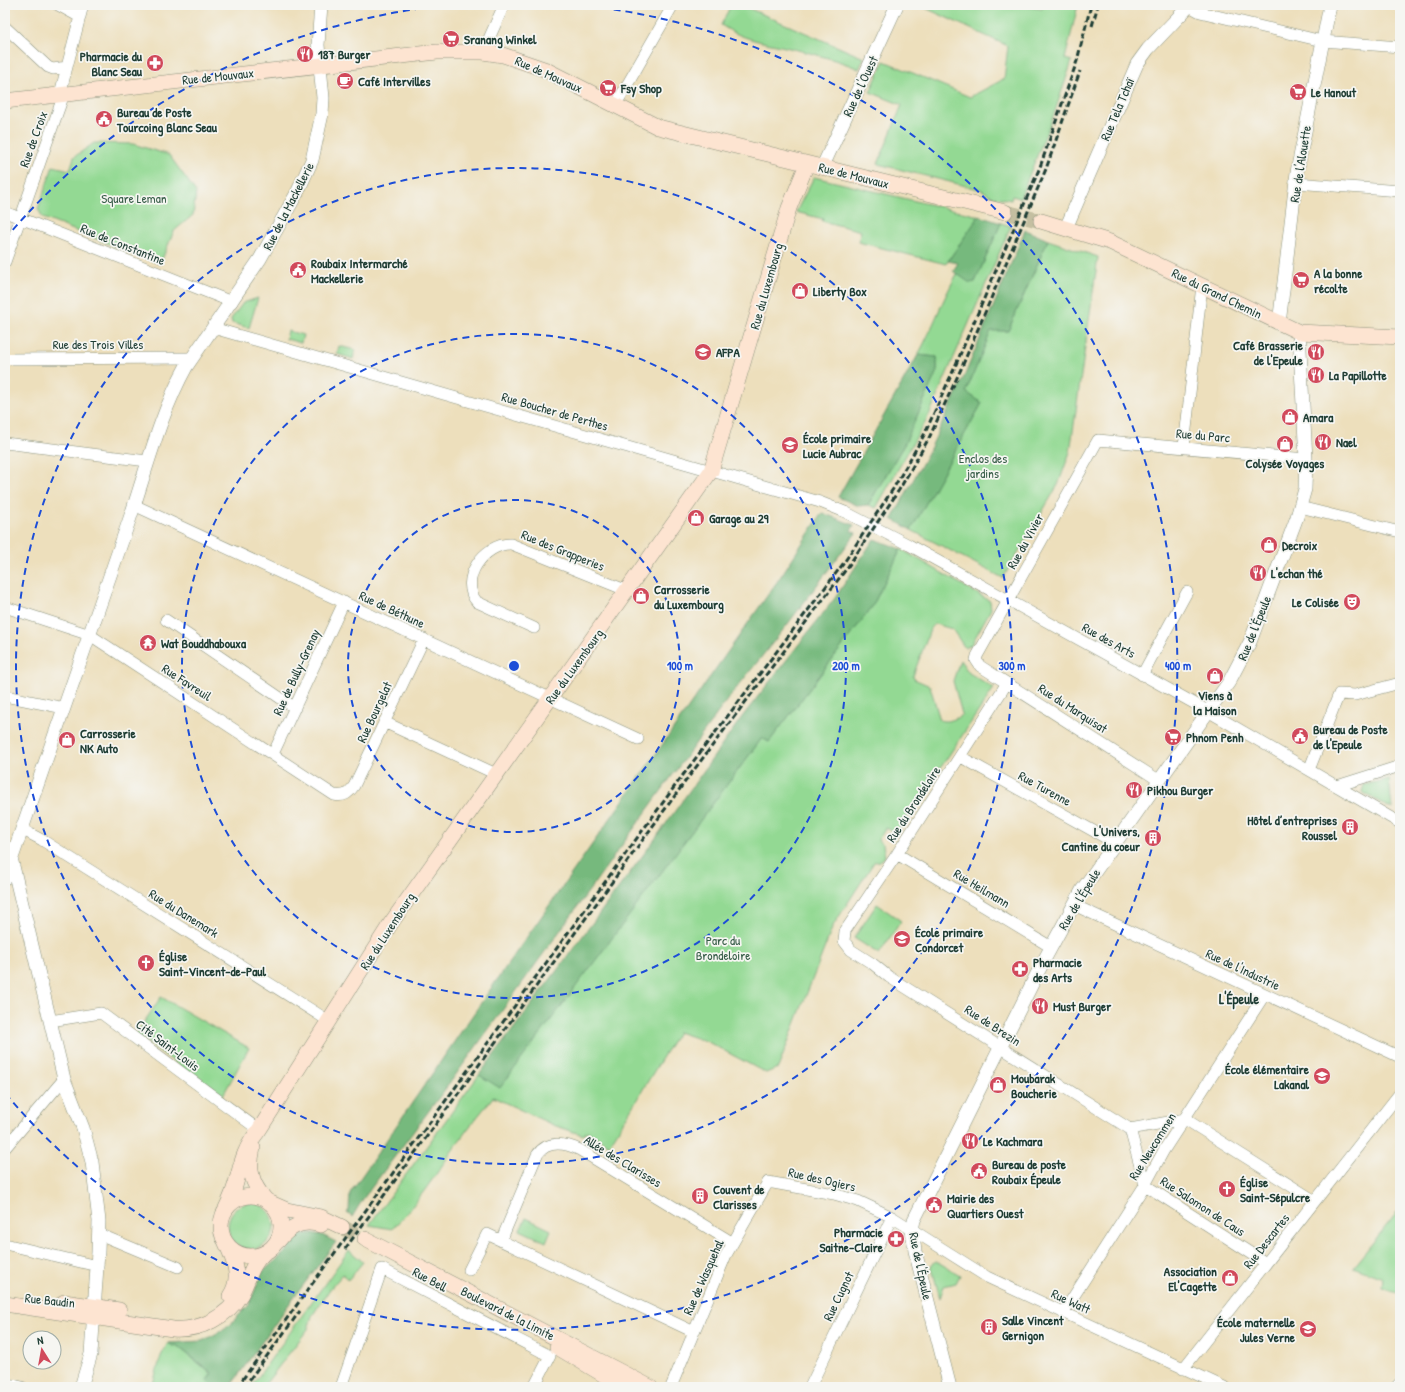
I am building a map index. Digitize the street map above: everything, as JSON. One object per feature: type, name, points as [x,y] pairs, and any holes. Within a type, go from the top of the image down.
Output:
[{"type":"main road","name":"Rue de Mouvaux","points":[[5,101],[437,52],[483,52],[503,55],[530,63],[566,79],[615,106],[658,127],[1005,212]]},
{"type":"main road","name":"Rue du Luxembourg","points":[[226,1208],[234,1194],[243,1154],[391,923],[712,471],[789,208],[806,164]]},
{"type":"main road","name":"Rue du Grand Chemin","points":[[1041,221],[1110,242],[1202,285],[1279,324],[1299,332],[1400,337]]},
{"type":"main road","name":"Rue du Luxembourg","points":[[259,1130],[251,1156],[250,1169],[255,1186],[268,1201]]},
{"type":"main road","points":[[244,1196],[255,1196],[287,1210],[321,1217],[341,1230],[323,1225],[303,1223],[288,1230],[270,1250],[263,1254],[252,1266],[236,1301],[224,1314],[206,1324],[180,1329],[94,1311],[178,1321],[194,1319],[205,1315],[224,1302],[233,1291],[236,1284],[235,1265],[220,1227],[226,1208],[234,1201],[244,1196]]},
{"type":"main road","points":[[268,1201],[278,1212],[281,1222],[281,1232],[277,1242]]},
{"type":"main road","name":"Boulevard de la Limite","points":[[624,1387],[573,1358],[552,1344],[363,1242],[650,1387]]},
{"type":"main road","points":[[226,1243],[234,1251],[243,1255],[253,1256],[263,1254]]},
{"type":"main road","name":"Rue Baudin","points":[[5,1295],[94,1311]]},
{"type":"main road","name":"Rue Baudin","points":[[5,1304],[94,1311]]},
{"type":"street","points":[[58,5],[80,17]]},
{"type":"street","name":"Rue de Croix","points":[[5,262],[62,94],[67,67],[83,5]]},
{"type":"street","name":"Rue de la Mackellerie","points":[[5,878],[8,861],[23,830],[134,505],[147,461],[177,384],[192,358],[260,259],[298,191],[312,160],[322,114],[318,45],[321,5]]},
{"type":"street","points":[[483,52],[504,5]]},
{"type":"street","name":"Rue de l'Ouest","points":[[822,168],[897,5]]},
{"type":"street","points":[[1190,5],[1200,12],[1322,41],[1400,47]]},
{"type":"street","name":"Rue Tela Tchaï","points":[[1066,228],[1136,64],[1148,49],[1190,5]]},
{"type":"street","name":"Rue de l'Alouette","points":[[1279,324],[1296,183],[1330,5]]},
{"type":"street","points":[[615,106],[669,6]]},
{"type":"street","points":[[5,27],[48,67],[53,69],[67,67]]},
{"type":"street","points":[[1296,183],[1400,191]]},
{"type":"street","name":"Rue de Constantine","points":[[5,212],[228,307]]},
{"type":"street","points":[[1184,447],[1202,285]]},
{"type":"street","name":"Rue Boucher de Perthes","points":[[213,328],[832,506],[885,532]]},
{"type":"street","name":"Rue de l'Épeule","points":[[950,1387],[915,1251],[912,1230],[916,1213],[1082,890],[1229,682],[1244,655],[1300,507],[1305,489],[1306,459],[1299,332]]},
{"type":"street","name":"Rue des Trois Villes","points":[[5,359],[192,358]]},
{"type":"street","name":"Rue du Parc","points":[[1098,440],[1306,459]]},
{"type":"street","name":"Rue du Vivier","points":[[977,656],[1098,440]]},
{"type":"street","points":[[5,443],[147,461]]},
{"type":"street","name":"Rue de Béthune","points":[[134,505],[638,739]]},
{"type":"street","points":[[1300,507],[1400,532]]},
{"type":"street","name":"Rue des Arts","points":[[885,532],[1208,712],[1400,823]]},
{"type":"street","name":"Rue des Grapperies","points":[[534,628],[477,602],[473,598],[470,591],[471,584],[479,562],[486,553],[497,545],[510,544],[628,591]]},
{"type":"street","points":[[1142,675],[1187,592]]},
{"type":"street","name":"Rue de Bully-Grenay","points":[[273,754],[344,602]]},
{"type":"street","name":"Rue Favreuil","points":[[5,607],[90,634],[334,795],[346,795]]},
{"type":"street","points":[[166,620],[295,708]]},
{"type":"street","name":"Rue Bourgelat","points":[[346,795],[354,786],[424,639]]},
{"type":"street","name":"Rue du Marquisat","points":[[977,656],[976,660],[980,666],[1160,781]]},
{"type":"street","name":"Rue du Brondeloire","points":[[844,941],[845,931],[961,757],[1007,683]]},
{"type":"street","points":[[1309,770],[1339,694],[1355,695],[1400,683]]},
{"type":"street","points":[[5,696],[64,708]]},
{"type":"street","points":[[384,722],[496,774]]},
{"type":"street","name":"Rue Turenne","points":[[961,757],[1115,843]]},
{"type":"street","points":[[1337,786],[1400,766]]},
{"type":"street","name":"Rue du Danemark","points":[[23,830],[42,840],[329,1021]]},
{"type":"street","name":"Rue Heilmann","points":[[897,854],[1052,947]]},
{"type":"street","points":[[8,861],[64,1079],[83,1128],[90,1152],[97,1201],[99,1234],[91,1354],[81,1387]]},
{"type":"street","name":"Rue de l'Industrie","points":[[1074,905],[1400,1057]]},
{"type":"street","name":"Rue de Brezin","points":[[844,941],[851,950],[873,964],[889,977],[1130,1129]]},
{"type":"street","name":"Rue Newcommen","points":[[1063,1313],[1145,1185],[1164,1150],[1265,994]]},
{"type":"street","name":"Cité Saint-Louis","points":[[50,1022],[100,1013],[259,1130]]},
{"type":"street","points":[[5,1148],[64,1079]]},
{"type":"street","name":"Rue Descartes","points":[[1183,1369],[1400,1093]]},
{"type":"street","points":[[1145,1185],[1130,1129],[1185,1119],[1315,1201]]},
{"type":"street","name":"Allée des Clarisses","points":[[501,1241],[537,1155],[544,1147],[560,1144],[580,1150],[733,1243]]},
{"type":"street","name":"Rue des Ogiers","points":[[768,1182],[842,1196],[892,1217],[912,1230]]},
{"type":"street","name":"Rue de Wasquehal","points":[[671,1387],[721,1267],[768,1182]]},
{"type":"street","name":"Rue Salomon de Caus","points":[[1145,1185],[1266,1263]]},
{"type":"street","name":"Rue Cugnot","points":[[810,1387],[892,1217]]},
{"type":"street","name":"Rue Watt","points":[[912,1230],[980,1273],[1224,1387]]},
{"type":"street","points":[[99,1234],[178,1267]]},
{"type":"street","points":[[468,1270],[487,1234],[694,1332]]},
{"type":"street","points":[[5,1244],[97,1266]]},
{"type":"street","name":"Rue Bell","points":[[341,1387],[382,1269],[550,1356],[534,1387]]},
{"type":"street","points":[[5,1383],[22,1387]]},
{"type":"street","points":[[1396,1387],[1400,1383]]},
{"type":"green space","points":[[731,5],[741,5],[864,58],[859,69],[823,56],[759,41],[737,34],[721,25]]},
{"type":"green space","points":[[919,5],[1017,5],[1042,9],[1044,5],[1078,5],[1065,59],[1072,61],[1054,114],[1020,198],[1012,196],[1011,200],[991,196],[982,190],[878,164],[902,105],[870,92],[884,61],[970,97],[1004,79],[1008,46]]},
{"type":"green space","name":"Square Leman","points":[[94,143],[133,144],[169,155],[196,192],[193,215],[174,231],[160,264],[43,218],[38,209],[53,166],[70,170],[74,157]]},
{"type":"green space","points":[[814,177],[979,216],[946,264],[858,242],[861,231],[822,221],[823,219],[796,212]]},
{"type":"green space","points":[[979,216],[1001,223],[975,282],[970,283],[953,271],[958,263],[948,261]]},
{"type":"green space","points":[[1001,223],[1011,226],[929,415],[876,508],[868,505],[905,443],[937,371],[937,357],[918,355],[957,274],[970,282],[975,282]]},
{"type":"green space","points":[[1025,230],[1048,240],[1008,331],[991,331],[966,392],[982,403],[911,530],[892,519],[930,449],[964,377]]},
{"type":"green space","name":"Enclos des jardins","points":[[1048,240],[1098,257],[1070,452],[1058,485],[1003,578],[911,530],[982,403],[966,392],[991,330],[1008,331]]},
{"type":"green space","points":[[258,298],[249,328],[232,323],[231,319],[243,303]]},
{"type":"green space","points":[[288,331],[303,335],[301,343],[286,339]]},
{"type":"green space","points":[[339,346],[355,350],[353,359],[337,354]]},
{"type":"green space","points":[[918,355],[937,357],[937,371],[905,443],[868,505],[859,506],[838,497]]},
{"type":"green space","points":[[822,513],[854,525],[851,531],[856,533],[787,625],[727,700],[452,1080],[363,1199],[352,1217],[347,1213],[349,1210],[350,1193],[503,971],[779,579]]},
{"type":"green space","points":[[874,539],[901,549],[872,607],[769,742],[762,738],[500,1088],[479,1075],[655,839],[742,717],[835,598]]},
{"type":"green space","name":"Parc du Brondeloire","points":[[901,549],[990,601],[991,609],[971,645],[965,648],[952,629],[935,624],[931,627],[913,676],[914,679],[930,686],[940,720],[952,720],[962,714],[953,681],[960,660],[969,673],[994,688],[897,833],[886,828],[878,840],[883,844],[885,857],[880,861],[874,862],[833,926],[778,1068],[766,1073],[708,1042],[678,1032],[609,1145],[587,1131],[583,1135],[553,1125],[493,1097],[463,1135],[419,1198],[392,1229],[369,1225],[479,1075],[500,1087],[762,738],[769,742],[872,607]]},
{"type":"green space","points":[[1389,779],[1392,809],[1362,792],[1364,785]]},
{"type":"green space","points":[[877,904],[901,921],[879,954],[854,938]]},
{"type":"green space","points":[[161,997],[249,1048],[222,1097],[136,1034]]},
{"type":"green space","points":[[251,1203],[264,1207],[270,1213],[274,1226],[270,1239],[264,1245],[251,1249],[238,1245],[232,1239],[228,1226],[232,1213],[238,1207]]},
{"type":"green space","points":[[1400,1209],[1400,1294],[1382,1288],[1383,1278],[1353,1267]]},
{"type":"green space","points":[[526,1218],[551,1230],[546,1242],[520,1230]]},
{"type":"green space","points":[[310,1233],[322,1235],[336,1242],[292,1300],[230,1387],[213,1387],[207,1380],[212,1373],[176,1345],[173,1346],[168,1343],[202,1341],[225,1329],[249,1305],[262,1272],[286,1252],[296,1237]]},
{"type":"green space","points":[[349,1250],[363,1262],[348,1280],[343,1274],[330,1289],[312,1316],[308,1329],[263,1387],[251,1387]]},
{"type":"green space","points":[[936,1261],[960,1275],[956,1283],[944,1286],[940,1298],[931,1265]]},
{"type":"green space","points":[[168,1343],[173,1346],[176,1345],[212,1374],[207,1380],[213,1387],[152,1387],[161,1356]]},
{"type":"tunnel","points":[[1005,212],[1041,221]]},
{"type":"tunnel","points":[[342,1227],[365,1239]]},
{"type":"railway","points":[[237,1387],[683,775],[843,564],[893,489],[924,435],[954,369],[1040,167],[1077,61],[1091,5]]},
{"type":"railway","points":[[1092,26],[1098,5]]},
{"type":"railway","points":[[345,1249],[687,779],[847,568],[899,490],[929,438],[961,369],[1046,169],[1080,71]]},
{"type":"railway","points":[[244,1387],[300,1311]]},
{"type":"place","name":"Sranang Winkel","points":[[451,39]]},
{"type":"place","name":"187 Burger","points":[[305,54]]},
{"type":"place","name":"Pharmacie du Blanc Seau","points":[[155,63]]},
{"type":"place","name":"Café Intervilles","points":[[345,81]]},
{"type":"place","name":"Fsy Shop","points":[[608,88]]},
{"type":"place","name":"Le Hanout","points":[[1298,92]]},
{"type":"place","name":"Bureau de Poste Tourcoing Blanc Seau","points":[[104,119]]},
{"type":"place","name":"Roubaix Intermarché Mackellerie","points":[[298,270]]},
{"type":"place","name":"A la bonne récolte","points":[[1301,280]]},
{"type":"place","name":"Liberty Box","points":[[800,291]]},
{"type":"place","name":"AFPA","points":[[703,352]]},
{"type":"place","name":"Café Brasserie de l'Epeule","points":[[1316,352]]},
{"type":"place","name":"La Papillotte","points":[[1316,375]]},
{"type":"place","name":"Amara","points":[[1290,417]]},
{"type":"place","name":"Nael","points":[[1323,442]]},
{"type":"place","name":"Colysée Voyages","points":[[1285,444]]},
{"type":"place","name":"École primaire Lucie Aubrac","points":[[790,445]]},
{"type":"place","name":"Garage au 29","points":[[696,518]]},
{"type":"place","name":"Decroix","points":[[1269,545]]},
{"type":"place","name":"L'echan thé","points":[[1258,573]]},
{"type":"place","name":"Carrosserie du Luxembourg","points":[[641,596]]},
{"type":"place","name":"Le Colisée","points":[[1352,602]]},
{"type":"place","name":"Wat Bouddhabouxa","points":[[148,643]]},
{"type":"place","name":"Viens à la Maison","points":[[1215,676]]},
{"type":"place","name":"Bureau de Poste de l'Epeule","points":[[1300,736]]},
{"type":"place","name":"Phnom Penh","points":[[1173,737]]},
{"type":"place","name":"Carrosserie NK Auto","points":[[67,740]]},
{"type":"place","name":"Pikhou Burger","points":[[1134,790]]},
{"type":"place","name":"Hôtel d’entreprises Roussel","points":[[1350,827]]},
{"type":"place","name":"L'Univers, Cantine du coeur","points":[[1153,838]]},
{"type":"place","name":"École primaire Condorcet","points":[[902,939]]},
{"type":"place","name":"Église Saint-Vincent-de-Paul","points":[[146,963]]},
{"type":"place","name":"Pharmacie des Arts","points":[[1020,969]]},
{"type":"place","name":"Must Burger","points":[[1040,1006]]},
{"type":"place","name":"École élémentaire Lakanal","points":[[1322,1076]]},
{"type":"place","name":"Moubarak Boucherie","points":[[998,1085]]},
{"type":"place","name":"Le Kachmara","points":[[970,1141]]},
{"type":"place","name":"Bureau de poste Roubaix Épeule","points":[[979,1171]]},
{"type":"place","name":"Église Saint-Sépulcre","points":[[1227,1189]]},
{"type":"place","name":"Couvent de Clarisses","points":[[700,1196]]},
{"type":"place","name":"Mairie des Quartiers Ouest","points":[[934,1205]]},
{"type":"place","name":"Pharmacie Saitne-Claire","points":[[896,1239]]},
{"type":"place","name":"Association El'Cagette","points":[[1230,1278]]},
{"type":"place","name":"Salle Vincent Gernigon","points":[[989,1327]]},
{"type":"place","name":"École maternelle Jules Verne","points":[[1308,1329]]},
{"type":"district","name":"L'Épeule","points":[[1239,999]]}]
